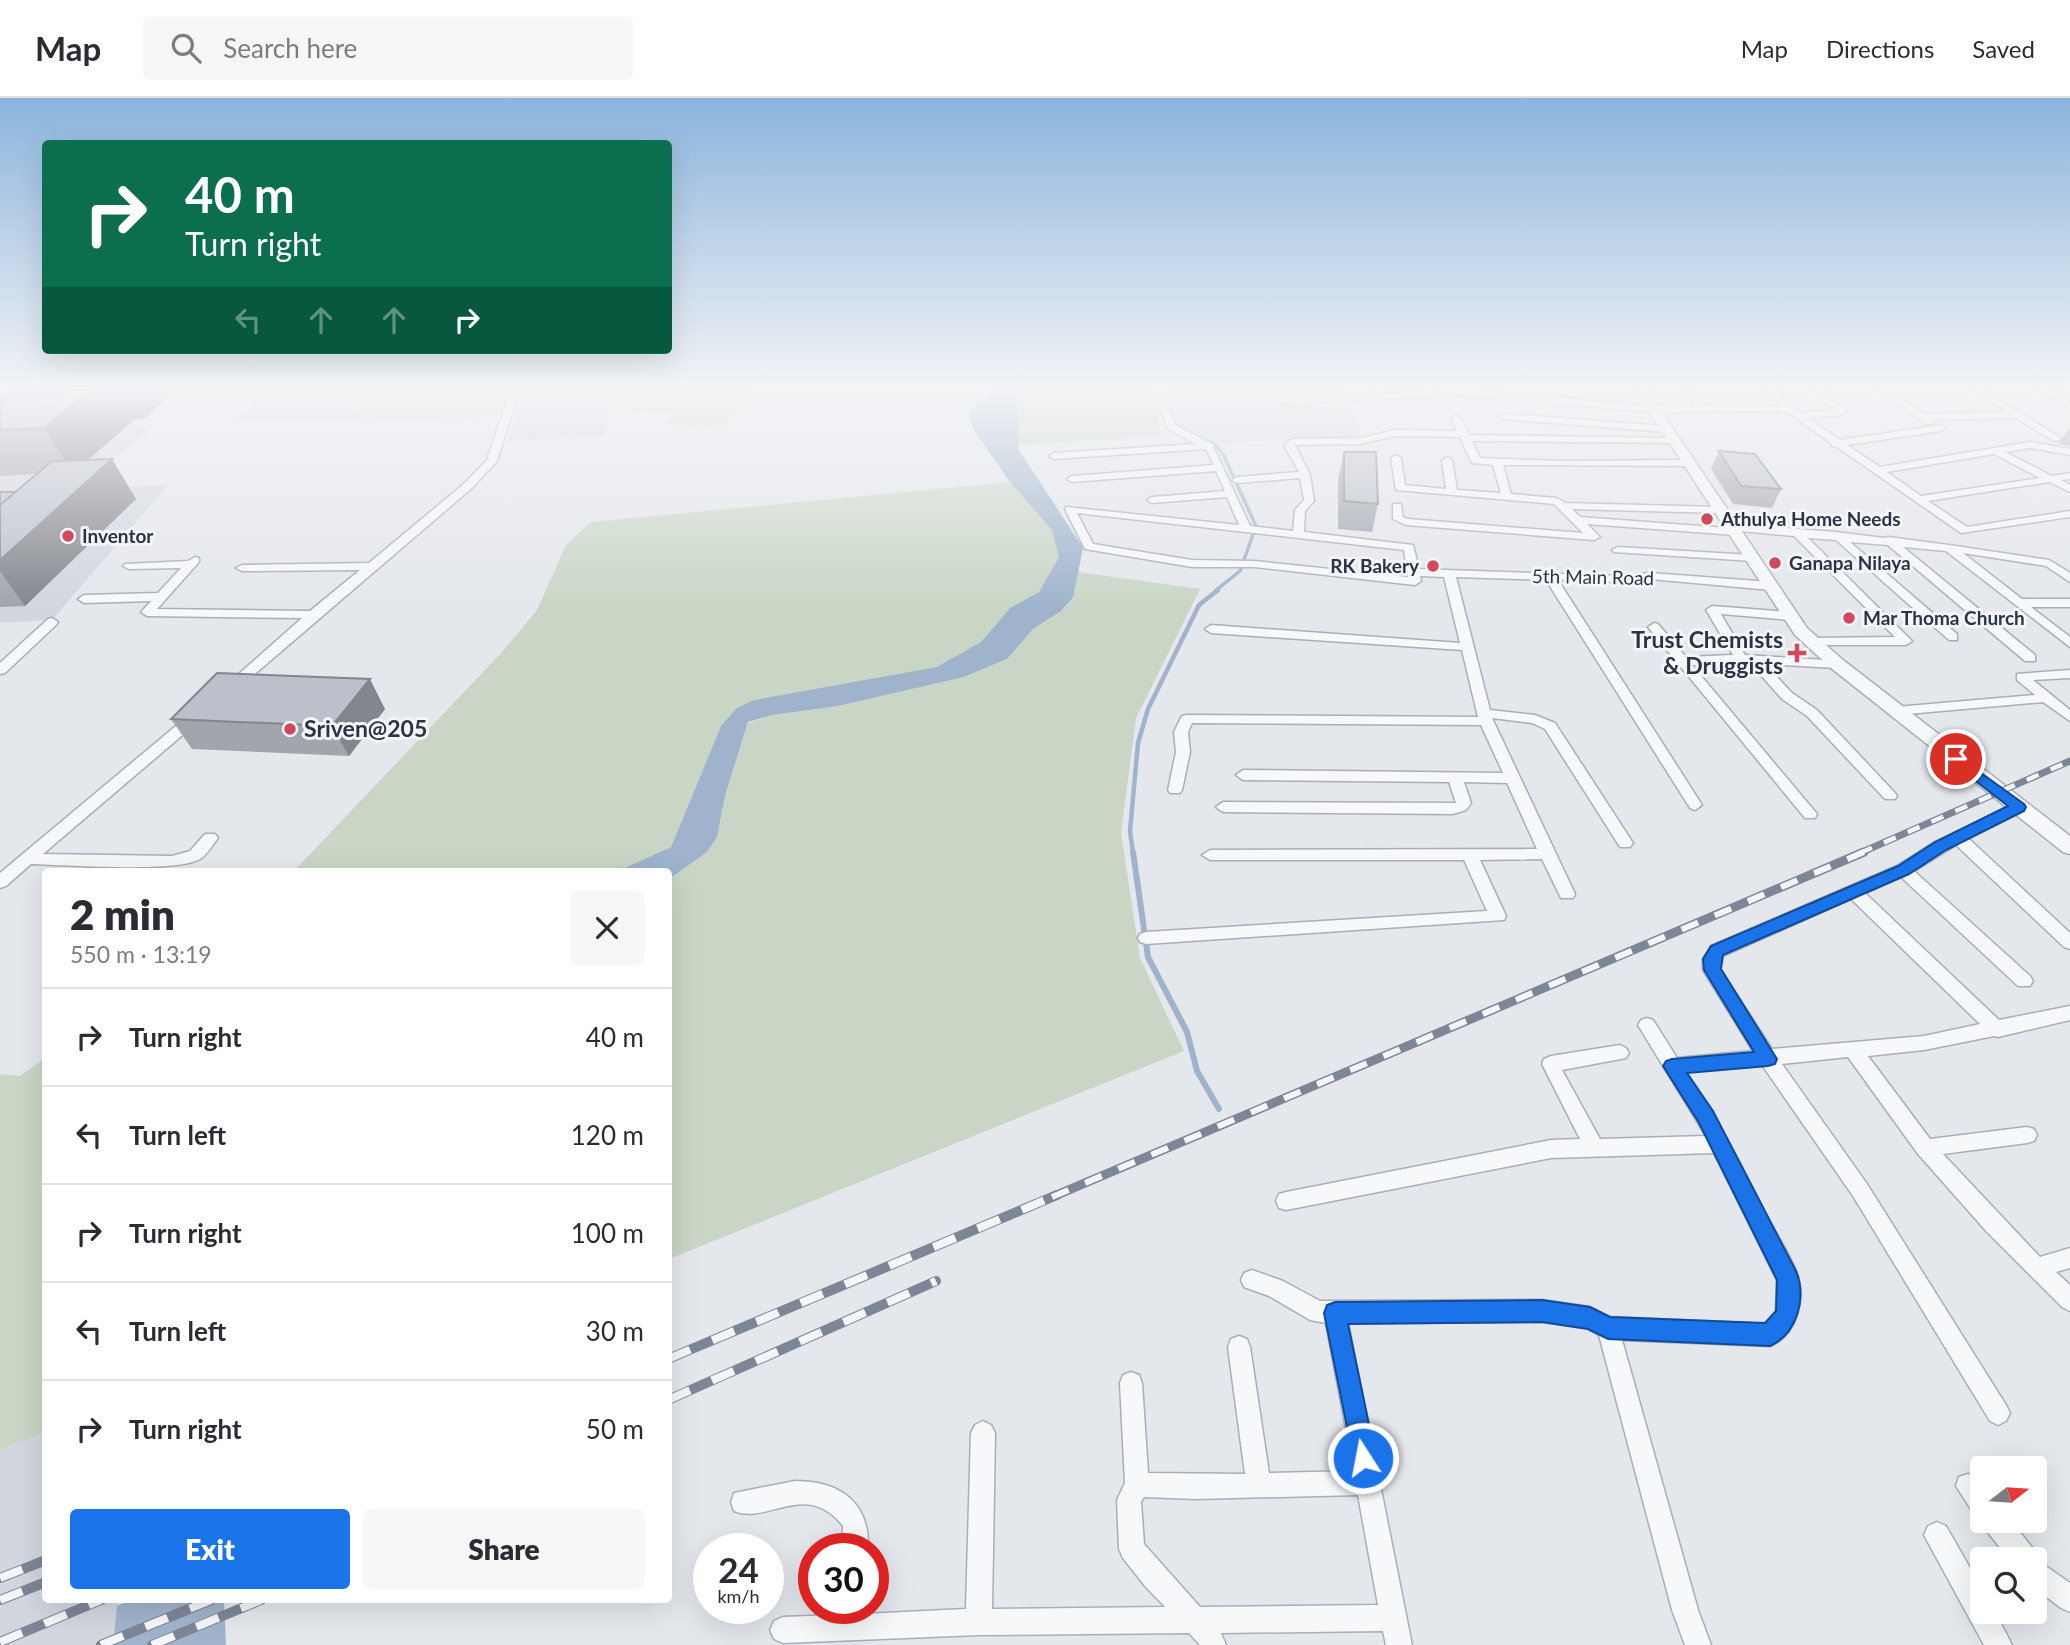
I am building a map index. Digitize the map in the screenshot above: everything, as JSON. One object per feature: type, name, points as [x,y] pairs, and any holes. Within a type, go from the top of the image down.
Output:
[{"type":"street","points":[[225,693],[454,494],[469,485],[491,462]]},
{"type":"street","points":[[1149,462],[1154,473]]},
{"type":"street","points":[[1217,462],[1230,495],[1252,530],[1409,547],[1414,572]]},
{"type":"street","points":[[1298,535],[1300,510],[1308,501],[1306,475],[1299,462]]},
{"type":"street","points":[[1397,462],[1400,488],[1557,501],[1594,537],[1406,522],[1398,519],[1397,506]]},
{"type":"street","points":[[1447,462],[1452,492]]},
{"type":"street","points":[[1497,462],[1507,497]]},
{"type":"street","points":[[1534,462],[1689,463],[1791,616],[1812,642],[2070,847]]},
{"type":"street","points":[[1863,462],[1967,532],[2070,514]]},
{"type":"street","points":[[1876,471],[1928,462]]},
{"type":"street","points":[[2017,462],[2070,489]]},
{"type":"street","points":[[1072,479],[1220,468]]},
{"type":"street","points":[[1237,480],[1306,475]]},
{"type":"street","points":[[1919,499],[2070,476]]},
{"type":"street","points":[[1152,500],[1230,495]]},
{"type":"street","points":[[1564,506],[1720,510]]},
{"type":"street","name":"5th Main Road","points":[[1252,530],[1070,509],[1089,547],[1241,566],[1415,581],[1414,572],[1617,579],[1650,576],[1771,586]]},
{"type":"street","points":[[1577,520],[1888,540],[2049,563],[2070,579]]},
{"type":"street","points":[[1796,532],[1906,641],[1812,642]]},
{"type":"street","points":[[1836,535],[1953,637]]},
{"type":"street","points":[[1888,540],[2031,658]]},
{"type":"street","points":[[1949,548],[2070,642]]},
{"type":"street","points":[[1618,550],[1752,558]]},
{"type":"street","points":[[129,566],[193,562],[147,612],[313,615]]},
{"type":"street","points":[[242,568],[374,566]]},
{"type":"street","points":[[1449,574],[1485,717],[1567,894]]},
{"type":"street","points":[[1549,576],[1695,805]]},
{"type":"street","points":[[84,599],[160,597]]},
{"type":"street","points":[[2020,603],[2070,603]]},
{"type":"street","points":[[1791,616],[1712,610],[1747,659],[1787,696],[1812,713],[1890,796]]},
{"type":"street","points":[[0,670],[52,622]]},
{"type":"street","points":[[1654,627],[1810,814]]},
{"type":"street","points":[[1211,629],[1467,647]]},
{"type":"street","points":[[1682,661],[1747,659],[1837,664]]},
{"type":"street","points":[[2070,674],[2022,677],[2070,717]]},
{"type":"street","points":[[1896,711],[2046,698]]},
{"type":"street","points":[[0,882],[204,710]]},
{"type":"street","points":[[1175,789],[1182,752],[1181,732],[1187,719],[1535,719],[1550,726],[1625,843]]},
{"type":"street","points":[[1243,775],[1512,778]]},
{"type":"street","points":[[1223,807],[1453,809],[1464,803],[1455,777]]},
{"type":"street","points":[[1998,1413],[1860,1190],[1768,1059],[1712,970],[1711,959],[1717,951],[1903,870],[1957,837],[2018,807]]},
{"type":"street","points":[[1957,837],[2070,943]]},
{"type":"street","points":[[27,859],[172,861],[195,855],[210,838]]},
{"type":"street","points":[[1210,855],[1547,854]]},
{"type":"street","points":[[1146,938],[1498,916],[1470,855]]},
{"type":"street","points":[[1903,870],[2024,981]]},
{"type":"street","points":[[1853,891],[1998,1030]]},
{"type":"street","points":[[1672,1066],[1924,1043],[1998,1030],[2070,1013]]},
{"type":"street","points":[[1252,1280],[1275,1288],[1318,1312],[1542,1311],[1590,1318],[1608,1328],[1770,1335],[1787,1316],[1788,1279],[1706,1117],[1647,1025]]},
{"type":"street","points":[[1853,1050],[1925,1148],[1994,1225],[2070,1300]]},
{"type":"street","points":[[1595,1148],[1551,1064],[1620,1053]]},
{"type":"street","points":[[1925,1148],[2027,1135]]},
{"type":"street","points":[[1286,1201],[1551,1149],[1719,1144]]},
{"type":"street","points":[[2037,1268],[2070,1258]]},
{"type":"street","points":[[1335,1313],[1399,1645]]},
{"type":"street","points":[[1608,1328],[1685,1610],[1698,1645]]},
{"type":"street","points":[[1240,1347],[1259,1486]]},
{"type":"street","points":[[1131,1383],[1137,1485],[1129,1500],[1132,1549],[1154,1577],[1209,1635],[1213,1645]]},
{"type":"street","points":[[979,1622],[983,1433]]},
{"type":"street","points":[[1137,1485],[1368,1483]]},
{"type":"street","points":[[743,1502],[789,1493],[822,1494],[839,1504],[850,1515],[855,1533]]},
{"type":"street","points":[[2004,1533],[2016,1547]]},
{"type":"street","points":[[1937,1535],[1999,1645]]},
{"type":"street","points":[[2047,1582],[2070,1600]]},
{"type":"street","points":[[889,1619],[979,1622],[1394,1618]]},
{"type":"street","points":[[783,1630],[816,1624]]},
{"type":"shaded area","points":[[0,462],[110,462],[77,490],[168,485],[52,620],[0,623]]},
{"type":"shaded area","points":[[42,1433],[42,1603],[118,1603],[113,1645],[0,1645],[0,1450]]},
{"type":"green space","points":[[1010,482],[1052,530],[1059,557],[1039,592],[1010,608],[981,642],[937,668],[754,700],[721,726],[671,847],[625,868],[297,868],[503,651],[537,610],[566,545],[591,522]]},
{"type":"green space","points":[[1078,572],[1200,589],[1136,718],[1121,833],[1140,958],[1184,1051],[672,1258],[672,876],[707,852],[717,837],[725,796],[748,723],[772,715],[838,706],[964,677],[1007,659],[1033,629],[1061,611],[1073,599]]},
{"type":"green space","points":[[42,1060],[42,1433],[0,1450],[0,1074],[20,1076]]},
{"type":"water","points":[[996,462],[1027,462],[1083,548],[1073,598],[1061,611],[1033,629],[1007,659],[964,677],[838,706],[772,715],[748,722],[725,796],[717,837],[707,852],[672,877],[672,868],[625,868],[671,847],[721,726],[737,708],[754,700],[937,667],[981,642],[1010,608],[1039,592],[1059,557],[1052,530]]},
{"type":"water","points":[[124,1603],[224,1603],[226,1645],[113,1645],[117,1606]]},
{"type":"building","points":[[51,462],[108,462],[0,560],[0,505]]},
{"type":"building","points":[[1344,462],[1376,462],[1378,504],[1344,501]]},
{"type":"building","points":[[1726,462],[1761,462],[1781,489],[1741,486]]},
{"type":"building","points":[[0,492],[15,492],[0,505]]},
{"type":"building","points":[[217,673],[370,679],[332,726],[171,719]]},
{"type":"waterway","points":[[1215,591],[1240,571],[1256,526],[1227,462]]},
{"type":"waterway","points":[[1133,853],[1130,831],[1138,743],[1148,709],[1199,605],[1218,590]]},
{"type":"waterway","points":[[1133,852],[1148,957],[1187,1032],[1197,1071],[1219,1109]]},
{"type":"railway","points":[[1860,853],[2070,761]]},
{"type":"railway","points":[[1052,1197],[1864,852]]},
{"type":"railway","points":[[672,1357],[1057,1195]]},
{"type":"railway","points":[[672,1398],[936,1281]]},
{"type":"railway","points":[[0,1578],[42,1562]]},
{"type":"railway","points":[[0,1600],[42,1584]]},
{"type":"railway","points":[[0,1642],[94,1603]]},
{"type":"railway","points":[[101,1645],[204,1603]]},
{"type":"railway","points":[[152,1645],[254,1603]]},
{"type":"place","name":"Athulya Home Needs","points":[[1707,519]]},
{"type":"place","name":"Inventor","points":[[68,536]]},
{"type":"place","name":"Ganapa Nilaya","points":[[1775,563]]},
{"type":"place","name":"RK Bakery","points":[[1433,566]]},
{"type":"place","name":"Mar Thoma Church","points":[[1849,618]]},
{"type":"place","name":"Trust Chemists & Druggists","points":[[1797,653]]},
{"type":"place","name":"Sriven@205","points":[[290,729]]},
{"type":"route","points":[[1363,1458],[1335,1313],[1542,1311],[1590,1318],[1608,1328],[1770,1335],[1787,1316],[1788,1279],[1706,1117],[1672,1066],[1768,1059],[1712,970],[1711,959],[1717,951],[1903,870],[1940,846],[2018,807],[1956,759]]}]
